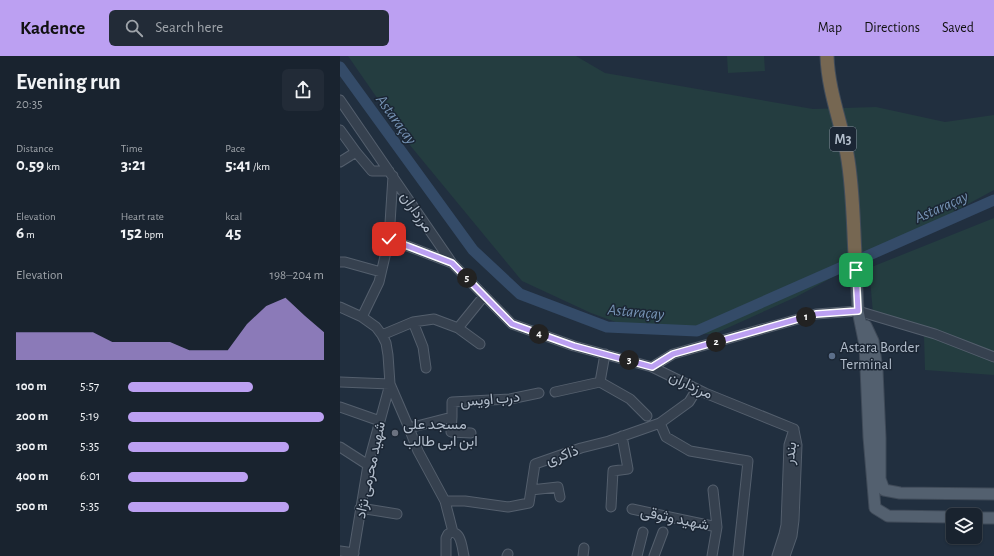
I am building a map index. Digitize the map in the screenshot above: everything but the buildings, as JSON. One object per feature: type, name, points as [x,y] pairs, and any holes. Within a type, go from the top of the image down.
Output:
[{"type":"highway","name":"M3","points":[[828,58],[834,103],[847,152],[850,172],[856,270]]},
{"type":"main road","points":[[856,270],[858,311],[865,345],[869,437],[875,508],[888,516],[946,517]]},
{"type":"main road","points":[[858,311],[873,341],[877,370],[880,479],[884,490],[900,493],[994,494]]},
{"type":"main road","points":[[982,518],[994,518]]},
{"type":"street","name":"مرزداران","points":[[340,100],[452,263],[512,324],[574,346],[652,367],[696,389],[794,429]]},
{"type":"street","points":[[340,130],[372,171],[391,174],[389,239],[379,282],[362,317]]},
{"type":"street","points":[[340,162],[356,152]]},
{"type":"street","points":[[389,239],[452,263]]},
{"type":"street","points":[[340,262],[381,272]]},
{"type":"street","points":[[458,328],[484,296]]},
{"type":"street","points":[[340,307],[362,317],[376,327],[382,334],[386,343],[388,355],[390,384],[425,465],[445,501],[453,532],[460,537],[464,556]]},
{"type":"street","points":[[652,367],[673,354],[816,314],[858,311],[935,334],[994,357]]},
{"type":"street","points":[[382,334],[413,322],[434,319],[458,328],[480,344]]},
{"type":"street","points":[[413,322],[422,347],[426,368]]},
{"type":"street","points":[[600,382],[606,354]]},
{"type":"street","points":[[340,382],[390,384]]},
{"type":"street","points":[[555,392],[600,382],[630,399],[647,416]]},
{"type":"street","name":"شهید محرمی نژاد","points":[[353,554],[368,465],[390,384]]},
{"type":"street","name":"ذاکری","points":[[445,501],[465,501],[508,507],[529,503],[535,464],[581,448],[609,441],[660,423],[689,402],[696,389]]},
{"type":"street","name":"درب اویس","points":[[409,428],[452,417],[452,402],[510,400],[539,393]]},
{"type":"street","points":[[340,407],[380,421]]},
{"type":"street","points":[[452,417],[451,432],[470,434]]},
{"type":"street","points":[[660,423],[666,437],[690,451],[748,461],[738,556]]},
{"type":"street","name":"بندر","points":[[777,556],[786,525],[788,445],[794,429]]},
{"type":"street","name":"بندر","points":[[785,556],[794,525],[796,445],[794,429]]},
{"type":"street","points":[[611,507],[613,471],[628,469],[622,436]]},
{"type":"street","points":[[340,447],[368,465]]},
{"type":"street","points":[[531,490],[558,487],[560,497]]},
{"type":"street","name":"شهید وثوقی","points":[[712,556],[717,527],[714,490]]},
{"type":"street","points":[[360,508],[397,514]]},
{"type":"street","name":"شهید وثوقی","points":[[632,509],[717,527]]},
{"type":"street","points":[[446,556],[446,538],[448,534],[453,532]]},
{"type":"street","points":[[637,556],[643,532]]},
{"type":"street","points":[[654,556],[664,532]]},
{"type":"street","points":[[340,551],[353,554]]},
{"type":"green space","points":[[348,56],[576,56],[605,73],[813,109],[876,107],[945,122],[994,115],[994,190],[796,297],[714,334],[646,333],[591,313],[522,281],[409,144]]},
{"type":"green space","points":[[727,56],[764,56],[765,71],[728,73]]},
{"type":"green space","points":[[994,218],[994,375],[925,370],[924,336],[873,313],[869,268]]},
{"type":"waterway","name":"Astaraçay","points":[[340,67],[473,250],[520,294],[607,327],[697,331],[994,200]]},
{"type":"place","name":"Astara Border Terminal","points":[[832,356]]},
{"type":"place","name":"مسجد علی ابن ابی طالب","points":[[395,433]]},
{"type":"route","points":[[389,239],[452,263],[512,324],[574,346],[652,367],[673,354],[816,314],[858,311],[856,270]]}]
